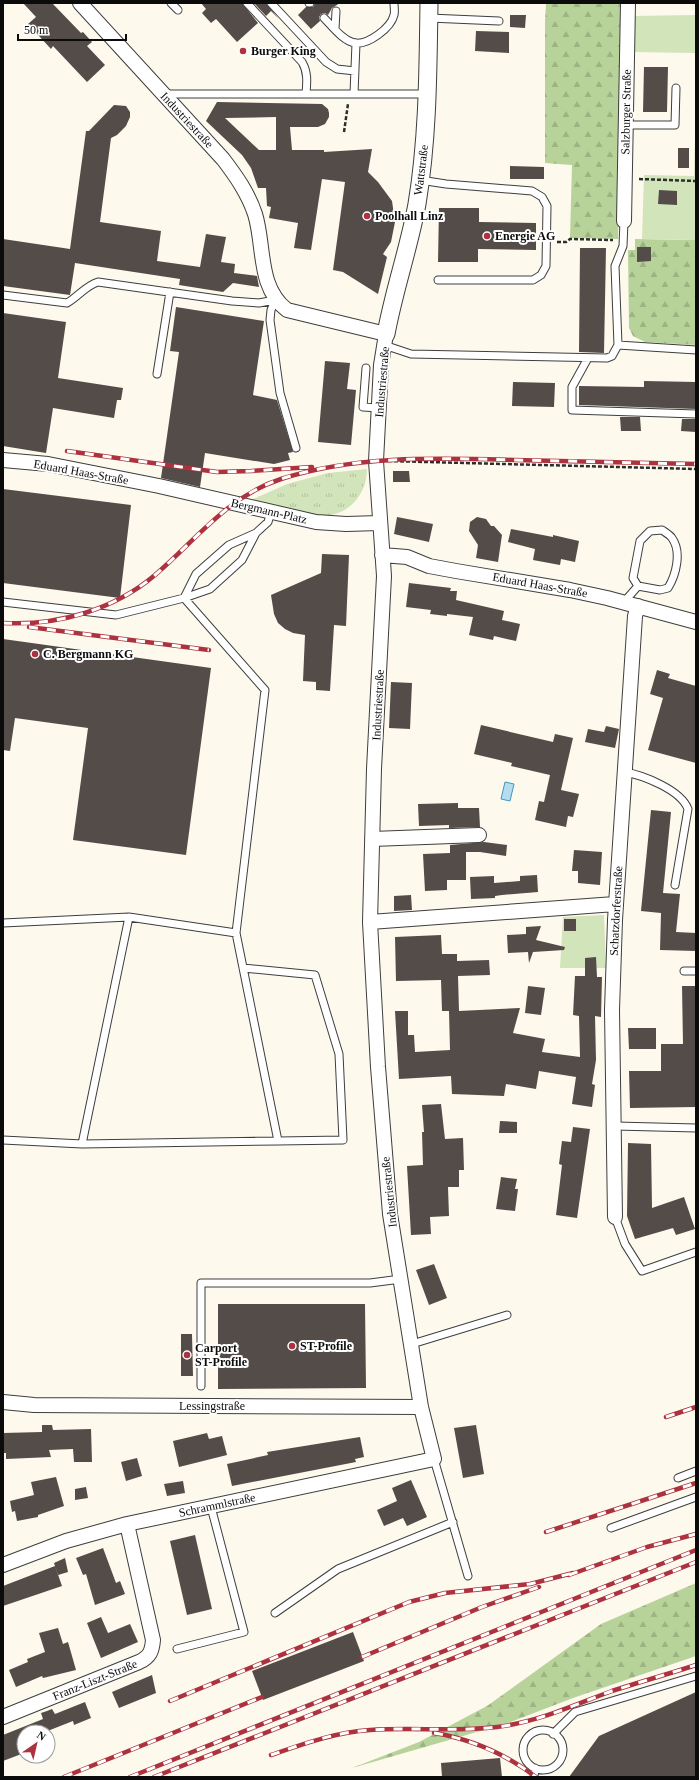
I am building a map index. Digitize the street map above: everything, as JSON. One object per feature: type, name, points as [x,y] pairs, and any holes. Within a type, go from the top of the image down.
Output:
[{"type":"street","name":"Industriestraße","points":[[80,3],[223,159],[238,178],[249,197],[255,216],[266,277],[275,300],[287,310],[385,340],[381,365],[376,461],[384,576],[372,839],[370,922],[378,1067],[390,1214],[421,1407],[434,1459]]},
{"type":"street","name":"Salzburger Straße","points":[[624,221],[628,3]]},
{"type":"street","name":"Wattstraße","points":[[385,340],[391,310],[410,237],[420,180],[428,94],[428,10]]},
{"type":"street","name":"Eduard Haas-Straße","points":[[3,460],[48,464],[159,486]]},
{"type":"street","name":"Bergmann-Platz","points":[[159,486],[316,522],[346,524],[380,523]]},
{"type":"street","name":"Eduard Haas-Straße","points":[[382,555],[406,557],[429,566],[570,590],[624,602],[696,622]]},
{"type":"street","name":"Schatzdorferstraße","points":[[615,1217],[615,1126],[612,1010],[615,904],[635,616],[638,606]]},
{"type":"street","points":[[372,839],[479,835]]},
{"type":"street","points":[[370,922],[615,904]]},
{"type":"street","name":"Lessingstraße","points":[[3,1402],[39,1405],[421,1407]]},
{"type":"street","name":"Schrammlstraße","points":[[3,1565],[66,1541],[127,1524],[434,1459]]},
{"type":"street","name":"Franz-Liszt-Straße","points":[[3,1718],[139,1662],[149,1656],[152,1650],[153,1640],[127,1524]]},
{"type":"lane","points":[[171,3],[178,10]]},
{"type":"lane","points":[[247,3],[302,62],[307,75],[306,94]]},
{"type":"lane","points":[[271,3],[326,62],[337,69],[355,70]]},
{"type":"lane","points":[[324,18],[343,37],[356,43],[371,40],[385,29],[394,16],[394,3]]},
{"type":"lane","points":[[428,10],[499,20]]},
{"type":"lane","points":[[335,29],[336,11]]},
{"type":"lane","points":[[352,94],[356,43]]},
{"type":"lane","points":[[626,125],[675,125],[676,88]]},
{"type":"lane","points":[[164,94],[428,94]]},
{"type":"lane","points":[[420,180],[446,184],[532,192],[542,197],[547,206],[546,266],[541,275],[533,280],[438,280]]},
{"type":"lane","points":[[385,340],[411,354],[588,358],[607,358],[612,356],[618,345],[615,266],[623,246],[624,221]]},
{"type":"lane","points":[[3,295],[67,303],[74,299],[86,287],[98,282],[232,301],[259,303],[275,300]]},
{"type":"lane","points":[[157,374],[170,292]]},
{"type":"lane","points":[[275,300],[271,310],[270,320],[280,393],[296,448]]},
{"type":"lane","points":[[618,345],[696,350]]},
{"type":"lane","points":[[588,358],[572,387],[572,410],[696,414]]},
{"type":"lane","points":[[366,368],[363,407],[379,408]]},
{"type":"lane","points":[[3,602],[116,615],[184,598],[210,589],[242,560],[256,534],[268,522],[270,512]]},
{"type":"lane","points":[[662,530],[672,538],[676,550],[677,565],[672,582],[668,588],[660,590],[638,586],[633,578],[640,541],[650,531],[662,530]]},
{"type":"lane","points":[[184,598],[196,574],[206,565],[229,545],[256,534]]},
{"type":"lane","points":[[624,602],[638,586]]},
{"type":"lane","points":[[184,598],[265,690],[236,933],[278,1141]]},
{"type":"lane","points":[[624,772],[639,774],[685,802],[688,809],[675,885]]},
{"type":"lane","points":[[3,923],[129,917],[236,933]]},
{"type":"lane","points":[[82,1144],[129,917]]},
{"type":"lane","points":[[3,1140],[82,1144],[343,1140],[339,1054],[315,975],[243,968]]},
{"type":"lane","points":[[684,971],[696,971]]},
{"type":"lane","points":[[615,1126],[696,1128]]},
{"type":"lane","points":[[615,1217],[625,1244],[642,1271],[696,1252]]},
{"type":"lane","points":[[201,1386],[201,1282],[370,1283],[401,1279]]},
{"type":"lane","points":[[412,1344],[508,1315]]},
{"type":"lane","points":[[434,1459],[468,1576]]},
{"type":"lane","points":[[678,1478],[696,1471]]},
{"type":"lane","points":[[611,1528],[696,1497]]},
{"type":"lane","points":[[177,1649],[244,1632],[211,1507]]},
{"type":"lane","points":[[275,1613],[338,1569],[453,1522]]},
{"type":"lane","points":[[553,1734],[576,1712],[696,1676]]},
{"type":"lane","points":[[538,1731],[545,1731],[553,1734],[560,1741],[562,1747],[560,1759],[551,1768],[545,1770],[535,1768],[528,1763],[524,1757],[524,1744],[532,1734],[538,1731]]},
{"type":"lane","points":[[534,1777],[535,1768]]},
{"type":"path","points":[[344,132],[352,94]]},
{"type":"path","points":[[625,178],[696,181]]},
{"type":"path","points":[[570,239],[623,240]]},
{"type":"path","points":[[376,461],[696,469]]},
{"type":"green space","points":[[546,3],[622,3],[618,239],[570,238],[572,165],[545,163]]},
{"type":"green space","points":[[696,15],[696,53],[631,52],[632,16]]},
{"type":"green space","points":[[696,103],[696,240],[642,239],[644,175],[694,176]]},
{"type":"green space","points":[[635,239],[696,240],[696,345],[645,342],[633,336],[629,328],[628,250],[635,250]]},
{"type":"green space","points":[[367,469],[364,487],[360,495],[347,508],[339,513],[330,515],[312,514],[251,500],[287,484],[328,473]]},
{"type":"green space","points":[[604,915],[606,968],[560,968],[563,917]]},
{"type":"green space","points":[[696,1583],[696,1656],[573,1698],[508,1723],[352,1768],[419,1742],[487,1706],[601,1624]]},
{"type":"water","points":[[505,782],[514,784],[510,801],[501,799]]},
{"type":"building","points":[[23,3],[52,3],[81,33],[83,32],[92,42],[87,46],[105,65],[87,82],[53,46],[51,49],[28,24],[36,17]]},
{"type":"building","points":[[201,3],[242,3],[258,23],[237,42],[216,19],[211,23],[202,13],[206,9]]},
{"type":"building","points":[[254,3],[266,3],[278,18],[271,11],[266,16]]},
{"type":"building","points":[[315,3],[340,3],[332,8],[328,15],[325,13],[321,14],[319,17],[320,21],[311,29],[298,15],[306,7],[313,7]]},
{"type":"building","points":[[510,15],[526,15],[525,28],[510,27]]},
{"type":"building","points":[[476,31],[509,32],[509,53],[475,51]]},
{"type":"building","points":[[644,67],[668,67],[667,112],[643,112]]},
{"type":"building","points":[[217,102],[322,104],[328,109],[329,113],[329,117],[325,124],[318,127],[290,127],[292,150],[324,150],[324,152],[372,149],[368,172],[378,182],[392,201],[395,222],[391,242],[383,254],[387,257],[378,294],[343,272],[333,270],[345,182],[322,179],[311,250],[294,248],[298,223],[269,218],[271,207],[267,206],[266,188],[258,188],[251,168],[242,155],[206,121]],"holes":[[[276,117],[276,150],[259,150],[225,118]]]},
{"type":"building","points":[[114,105],[126,106],[130,112],[130,117],[126,126],[117,135],[111,138],[100,222],[161,231],[157,261],[200,267],[206,234],[226,237],[221,262],[235,264],[234,273],[257,276],[259,287],[233,283],[223,292],[179,285],[180,279],[75,263],[70,295],[3,286],[3,239],[70,249],[86,131],[89,131]]},
{"type":"building","points":[[678,148],[689,148],[689,168],[678,168]]},
{"type":"building","points":[[510,166],[544,167],[544,179],[510,179]]},
{"type":"building","points":[[659,190],[677,191],[677,205],[658,204]]},
{"type":"building","name":"Energie AG","points":[[439,208],[479,208],[479,222],[536,223],[536,250],[478,249],[478,262],[438,262]]},
{"type":"building","points":[[637,247],[651,247],[651,261],[637,262]]},
{"type":"building","points":[[580,248],[606,248],[604,353],[579,352]]},
{"type":"building","points":[[176,307],[264,321],[253,395],[277,400],[293,452],[288,453],[290,460],[274,464],[205,453],[200,487],[161,478],[179,352],[170,351]]},
{"type":"building","points":[[3,313],[66,322],[58,378],[123,388],[121,400],[117,400],[114,418],[53,408],[46,453],[3,446]]},
{"type":"building","points":[[325,361],[350,363],[347,389],[356,390],[351,445],[318,442]]},
{"type":"building","points":[[644,381],[696,382],[696,409],[579,405],[579,386],[644,387]]},
{"type":"building","points":[[513,382],[555,383],[554,407],[512,406]]},
{"type":"building","points":[[620,417],[640,417],[641,431],[621,431]]},
{"type":"building","points":[[682,419],[696,419],[696,432],[681,431]]},
{"type":"building","points":[[393,471],[409,471],[410,482],[393,482]]},
{"type":"building","points":[[3,489],[131,505],[120,598],[3,583]]},
{"type":"building","points":[[397,517],[433,524],[429,542],[394,534]]},
{"type":"building","points":[[477,517],[486,519],[491,526],[494,526],[502,535],[498,562],[476,558],[478,545],[469,531],[470,522]]},
{"type":"building","points":[[511,529],[553,537],[553,535],[579,541],[575,562],[561,559],[560,565],[533,560],[535,549],[508,542]]},
{"type":"building","points":[[322,554],[349,555],[346,626],[334,625],[330,691],[316,690],[316,682],[303,681],[305,635],[293,633],[278,623],[274,614],[271,595],[321,573]]},
{"type":"building","points":[[409,583],[451,588],[450,591],[457,591],[456,600],[504,611],[502,620],[520,624],[516,641],[494,636],[493,640],[469,635],[473,617],[430,614],[431,610],[406,607]]},
{"type":"building","points":[[3,639],[211,668],[186,855],[73,840],[88,728],[15,718],[10,751],[3,750]]},
{"type":"building","points":[[657,670],[670,674],[668,678],[696,686],[696,763],[648,750],[663,698],[650,694]]},
{"type":"building","points":[[391,682],[412,683],[410,729],[389,728]]},
{"type":"building","points":[[481,725],[553,742],[555,734],[573,738],[561,790],[579,794],[573,817],[568,816],[566,827],[535,820],[539,801],[544,802],[550,775],[511,766],[512,763],[474,754]]},
{"type":"building","points":[[606,726],[619,729],[615,748],[585,742],[588,729],[604,732]]},
{"type":"building","points":[[458,803],[458,808],[479,808],[480,827],[449,828],[449,825],[419,826],[418,804]]},
{"type":"building","points":[[651,810],[671,812],[663,893],[680,894],[676,932],[696,933],[696,951],[660,950],[661,913],[641,911]]},
{"type":"building","points":[[484,842],[507,845],[506,856],[480,852],[466,852],[466,880],[447,880],[447,890],[425,891],[423,854],[450,853],[450,845]]},
{"type":"building","points":[[574,850],[602,852],[600,885],[578,883],[578,871],[572,871]]},
{"type":"building","points":[[537,875],[538,892],[502,895],[495,896],[495,898],[471,899],[470,877],[494,876],[494,883],[520,881],[520,876]]},
{"type":"building","points":[[411,895],[412,910],[394,911],[394,896]]},
{"type":"building","points":[[564,919],[576,919],[576,931],[564,931]]},
{"type":"building","points":[[541,926],[536,940],[565,947],[564,950],[533,952],[529,963],[528,952],[508,953],[507,935],[526,934],[526,927]]},
{"type":"building","points":[[441,935],[442,954],[457,954],[457,961],[489,960],[490,975],[458,976],[459,1011],[520,1008],[513,1033],[545,1039],[542,1052],[580,1057],[579,1016],[573,1015],[575,976],[585,976],[585,958],[596,957],[597,977],[602,977],[601,1017],[595,1016],[596,1060],[592,1084],[595,1085],[592,1107],[572,1104],[576,1077],[539,1071],[536,1089],[506,1084],[504,1096],[452,1094],[451,1076],[399,1079],[395,1011],[408,1011],[408,1035],[414,1035],[415,1052],[450,1050],[449,1011],[442,1011],[441,980],[396,981],[395,937]]},
{"type":"building","points":[[528,986],[545,988],[541,1015],[525,1013]]},
{"type":"building","points":[[682,986],[696,986],[696,1107],[630,1108],[629,1071],[661,1071],[661,1044],[683,1044]]},
{"type":"building","points":[[628,1028],[656,1028],[656,1049],[629,1049]]},
{"type":"building","points":[[441,1104],[445,1139],[463,1138],[464,1170],[459,1170],[459,1187],[448,1187],[449,1216],[430,1217],[431,1234],[411,1235],[407,1166],[423,1165],[422,1132],[424,1132],[422,1105]]},
{"type":"building","points":[[500,1121],[517,1122],[517,1133],[499,1133]]},
{"type":"building","points":[[573,1127],[590,1129],[577,1218],[556,1215],[562,1165],[559,1164],[562,1141],[571,1142]]},
{"type":"building","points":[[628,1143],[651,1144],[652,1208],[684,1197],[695,1229],[676,1235],[673,1228],[635,1239],[627,1216]]},
{"type":"building","points":[[501,1177],[517,1179],[515,1189],[518,1189],[515,1211],[496,1209]]},
{"type":"building","points":[[434,1264],[447,1298],[429,1305],[416,1270]]},
{"type":"building","name":"ST-Profile","points":[[218,1304],[365,1304],[366,1388],[218,1389]]},
{"type":"building","name":"Carport ST-Profile","points":[[181,1334],[192,1334],[193,1376],[181,1376]]},
{"type":"building","points":[[42,1425],[52,1425],[53,1430],[91,1429],[92,1462],[74,1462],[73,1449],[49,1450],[51,1457],[6,1459],[6,1453],[3,1453],[3,1433],[42,1432]]},
{"type":"building","points":[[476,1425],[484,1474],[463,1478],[454,1428]]},
{"type":"building","points":[[207,1433],[209,1439],[222,1436],[227,1455],[179,1467],[173,1441]]},
{"type":"building","points":[[360,1437],[364,1457],[355,1459],[356,1462],[232,1486],[227,1464],[268,1455],[267,1452]]},
{"type":"building","points":[[137,1458],[142,1476],[126,1481],[121,1462]]},
{"type":"building","points":[[56,1477],[64,1506],[38,1515],[38,1517],[17,1521],[15,1511],[12,1512],[10,1501],[34,1495],[31,1482]]},
{"type":"building","points":[[411,1480],[427,1517],[407,1526],[403,1518],[384,1526],[377,1510],[397,1501],[392,1488]]},
{"type":"building","points":[[183,1481],[185,1493],[167,1496],[164,1484]]},
{"type":"building","points":[[86,1487],[88,1498],[75,1500],[75,1489]]},
{"type":"building","points":[[195,1535],[212,1609],[187,1615],[170,1541]]},
{"type":"building","points":[[103,1548],[116,1583],[120,1581],[125,1594],[95,1605],[86,1574],[83,1575],[76,1558]]},
{"type":"building","points":[[65,1558],[68,1572],[58,1575],[54,1563]]},
{"type":"building","points":[[55,1566],[62,1586],[3,1606],[3,1586]]},
{"type":"building","points":[[101,1617],[108,1633],[130,1624],[138,1642],[101,1658],[87,1623]]},
{"type":"building","points":[[58,1628],[63,1644],[68,1642],[76,1670],[43,1678],[42,1676],[16,1687],[9,1670],[28,1662],[27,1659],[45,1652],[39,1633]]},
{"type":"building","points":[[353,1632],[364,1661],[263,1700],[252,1671]]},
{"type":"building","points":[[152,1675],[156,1693],[119,1708],[112,1692]]},
{"type":"building","points":[[696,1692],[696,1777],[569,1777],[599,1736]]},
{"type":"building","points":[[85,1702],[91,1718],[74,1725],[73,1721],[56,1728],[56,1724],[30,1724],[43,1719],[41,1713],[52,1709],[55,1714]]},
{"type":"building","points":[[16,1730],[16,1756],[3,1761],[3,1735]]},
{"type":"building","points":[[500,1758],[502,1777],[442,1777],[441,1763]]},
{"type":"railway","points":[[67,451],[217,472],[312,467]]},
{"type":"railway","points":[[3,623],[44,622],[64,618],[84,613],[122,598],[155,575],[214,520],[245,496],[281,479],[309,471],[367,462],[426,459],[696,464]]},
{"type":"railway","points":[[29,627],[209,650]]},
{"type":"railway","points":[[666,1417],[696,1407]]},
{"type":"railway","points":[[546,1532],[696,1483]]},
{"type":"railway","points":[[569,1575],[647,1547],[696,1534]]},
{"type":"railway","points":[[130,1777],[696,1550]]},
{"type":"railway","points":[[154,1777],[696,1562]]},
{"type":"railway","points":[[170,1701],[409,1602],[445,1593],[530,1584],[573,1573]]},
{"type":"railway","points":[[362,1657],[482,1607],[539,1587]]},
{"type":"railway","points":[[271,1755],[320,1739],[357,1731],[386,1729],[465,1729],[512,1725],[541,1717],[612,1691],[696,1665]]},
{"type":"railway","points":[[64,1777],[262,1697]]},
{"type":"railway","points":[[434,1733],[461,1739],[488,1749],[501,1755],[536,1777]]},
{"type":"place","name":"Burger King","points":[[243,51]]},
{"type":"place","name":"Poolhall Linz","points":[[367,216]]},
{"type":"place","name":"Energie AG","points":[[487,236]]},
{"type":"place","name":"C. Bergmann KG","points":[[35,654]]},
{"type":"place","name":"ST-Profile","points":[[292,1346]]},
{"type":"place","name":"Carport ST-Profile","points":[[187,1355]]}]
